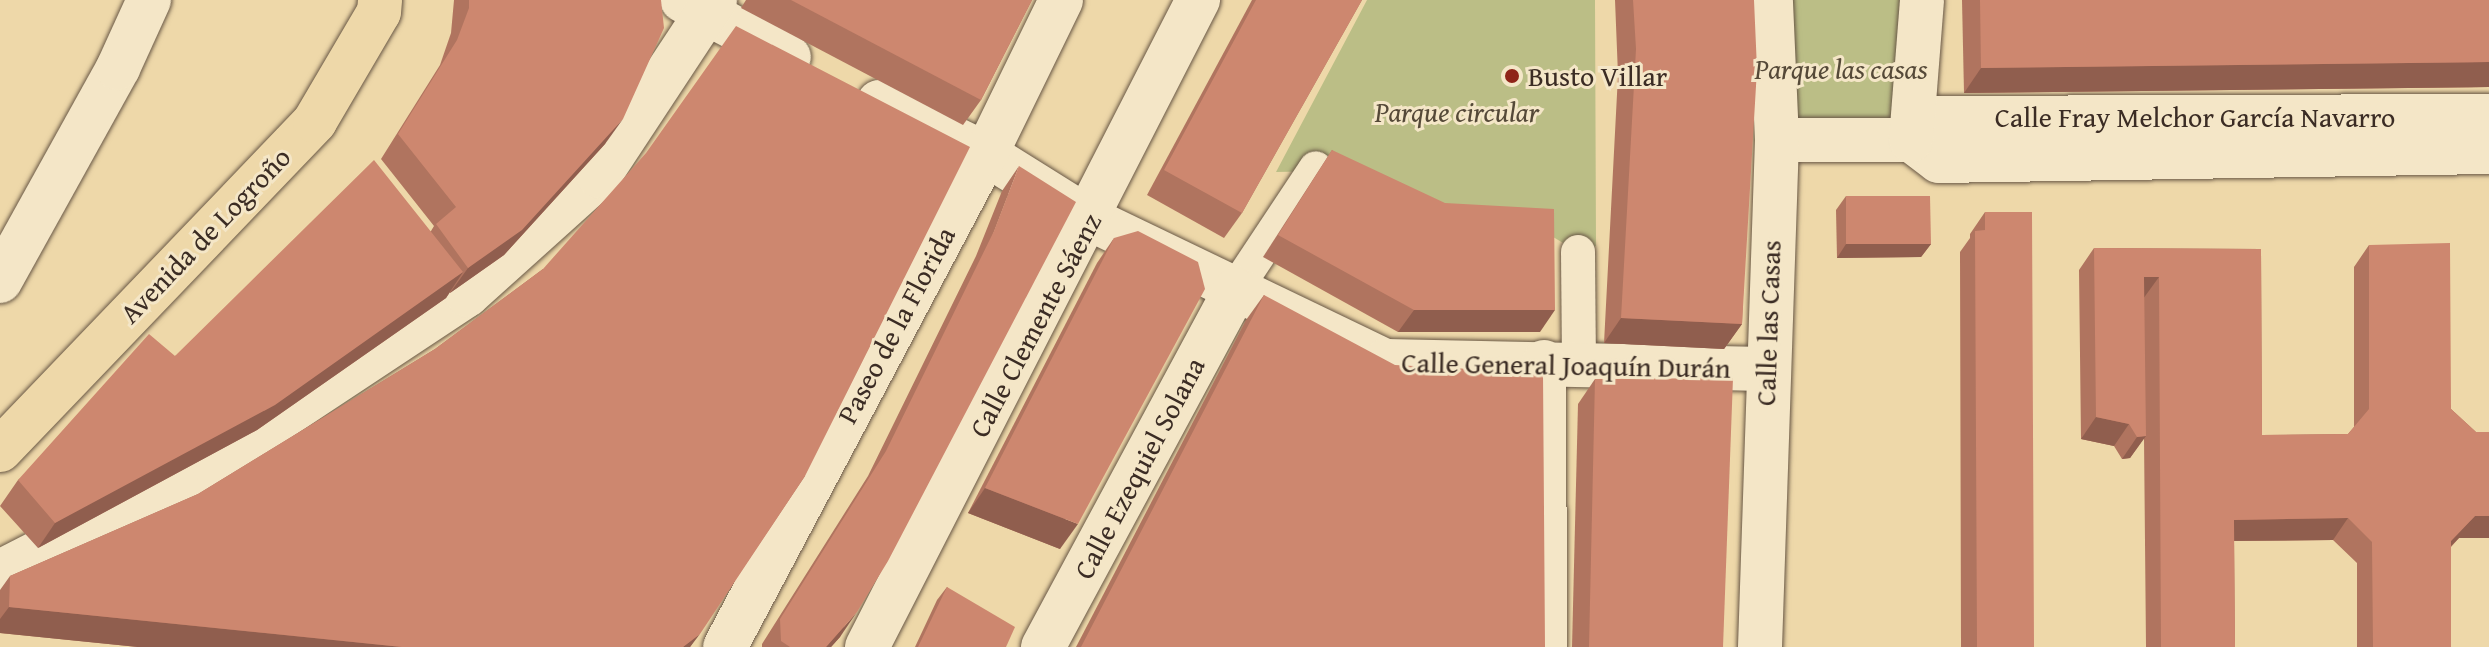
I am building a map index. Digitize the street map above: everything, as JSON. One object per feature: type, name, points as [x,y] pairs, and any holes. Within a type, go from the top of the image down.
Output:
[{"type":"main road","name":"Avenida de Logroño","points":[[0,450],[315,121],[379,12],[380,0]]},
{"type":"street","points":[[0,281],[118,68],[149,0]]},
{"type":"street","name":"Paseo de la Florida","points":[[725,647],[986,154],[1061,0]]},
{"type":"street","name":"Calle Clemente Sáenz","points":[[867,647],[1090,219],[1198,0]]},
{"type":"street","name":"Calle las Casas","points":[[1760,647],[1766,369],[1777,140],[1771,0]]},
{"type":"street","points":[[1777,140],[1911,140],[1922,0]]},
{"type":"street","points":[[0,572],[213,463],[467,295],[599,176],[701,5]]},
{"type":"street","name":"Calle General Joaquín Durán","points":[[701,5],[829,77],[986,154],[1090,219],[1385,361],[1766,369]]},
{"type":"street","name":"Calle Fray Melchor García Navarro","points":[[2489,116],[1933,118],[1911,140],[1939,161],[2489,152]]},
{"type":"street","points":[[1235,290],[1316,168]]},
{"type":"street","points":[[1545,647],[1561,363],[1578,252]]},
{"type":"street","name":"Calle Ezequiel Solana","points":[[1043,647],[1235,290]]},
{"type":"green space","name":"Parque circular","points":[[1367,0],[1595,0],[1596,246],[1578,252],[1530,223],[1430,225],[1326,171],[1276,172]]},
{"type":"green space","name":"Parque las casas","points":[[1771,0],[1908,0],[1911,140],[1777,140]]},
{"type":"building","points":[[469,0],[661,0],[664,28],[623,119],[522,230],[468,268],[436,224],[456,207],[398,134],[457,40]]},
{"type":"building","points":[[791,0],[1032,0],[981,100]]},
{"type":"building","points":[[1256,0],[1362,0],[1242,213],[1164,170]]},
{"type":"building","points":[[1633,0],[1754,0],[1757,69],[1742,324],[1621,318],[1636,49]]},
{"type":"building","points":[[1980,0],[2489,0],[2489,62],[1981,68]]},
{"type":"building","points":[[736,26],[970,147],[805,476],[700,634],[683,647],[402,647],[9,607],[10,576],[198,494],[435,349],[543,269],[646,153]]},
{"type":"building","points":[[1332,150],[1445,203],[1554,209],[1555,310],[1414,310],[1278,235]]},
{"type":"building","points":[[374,160],[463,272],[275,405],[55,523],[18,480],[149,334],[175,356]]},
{"type":"building","points":[[1019,166],[1076,202],[888,561],[857,612],[826,647],[790,647],[781,641],[780,619],[886,451],[994,231]]},
{"type":"building","points":[[1846,196],[1930,196],[1931,244],[1846,244]]},
{"type":"building","points":[[1985,212],[2032,212],[2034,647],[1977,647],[1975,231],[1985,230]]},
{"type":"building","points":[[1138,231],[1198,262],[1205,289],[1078,524],[985,488],[1114,238]]},
{"type":"building","points":[[2450,243],[2451,409],[2476,432],[2489,432],[2489,516],[2475,516],[2451,541],[2451,647],[2373,647],[2372,542],[2348,518],[2234,520],[2235,647],[2161,647],[2159,277],[2144,277],[2146,436],[2137,437],[2129,424],[2096,417],[2094,248],[2261,249],[2262,435],[2348,434],[2369,409],[2369,245]]},
{"type":"building","points":[[1264,295],[1395,365],[1543,373],[1545,647],[1081,647]]},
{"type":"building","points":[[1733,378],[1723,647],[1589,647],[1595,379]]},
{"type":"building","points":[[947,587],[1015,627],[1006,647],[918,647]]},
{"type":"place","name":"Busto Villar","points":[[1512,76]]}]
